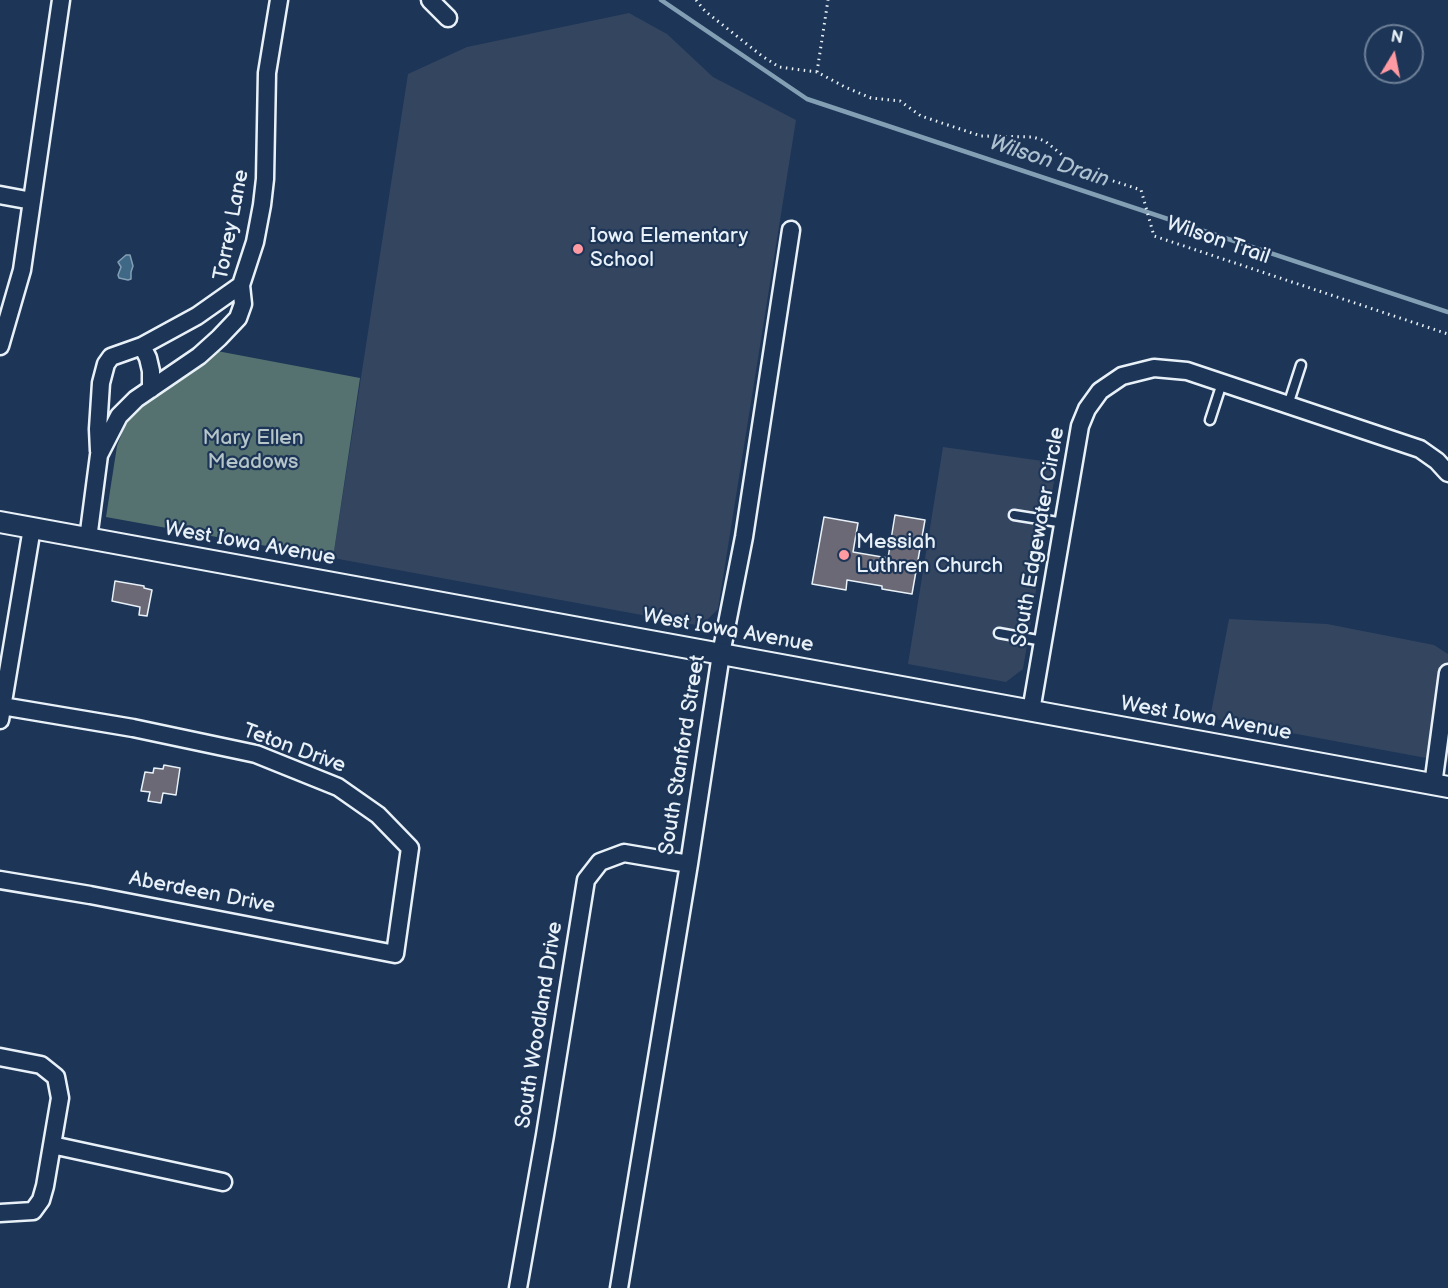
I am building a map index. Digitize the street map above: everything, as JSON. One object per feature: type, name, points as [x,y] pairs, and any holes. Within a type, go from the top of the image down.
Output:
[{"type":"street","points":[[0,346],[22,270],[61,0]]},
{"type":"street","points":[[430,0],[448,18]]},
{"type":"street","name":"Torrey Lane","points":[[88,539],[99,454],[119,416],[136,399],[198,356],[238,318],[243,304],[241,285],[255,242],[266,179],[267,73],[279,2]]},
{"type":"street","points":[[0,195],[32,201]]},
{"type":"street","name":"South Stanford Street","points":[[619,1288],[721,654],[744,537],[792,230]]},
{"type":"street","points":[[99,454],[99,408],[106,364],[111,357],[142,346],[197,316],[241,285]]},
{"type":"street","points":[[142,346],[152,371],[152,389]]},
{"type":"street","name":"South Edgewater Circle","points":[[1031,711],[1080,426],[1087,409],[1100,391],[1122,376],[1154,368],[1186,371],[1420,449],[1437,461],[1448,473]]},
{"type":"street","name":"West Iowa Avenue","points":[[0,522],[1441,786]]},
{"type":"street","points":[[1,713],[32,528]]},
{"type":"street","points":[[1441,786],[1448,673]]},
{"type":"street","name":"Teton Drive","points":[[1,713],[133,728],[256,754],[338,787],[378,815],[410,848],[396,954]]},
{"type":"street","name":"South Woodland Drive","points":[[518,1288],[586,880],[600,862],[624,853],[688,864]]},
{"type":"street","name":"Aberdeen Drive","points":[[0,880],[396,954]]},
{"type":"street","points":[[0,1057],[41,1065],[56,1077],[60,1098],[41,1200],[33,1211],[0,1213]]},
{"type":"street","points":[[52,1145],[223,1182]]},
{"type":"lane","points":[[1288,405],[1300,365]]},
{"type":"lane","points":[[1210,420],[1222,383]]},
{"type":"lane","points":[[1014,515],[1064,523]]},
{"type":"lane","points":[[999,633],[1043,641]]},
{"type":"path","name":"Wilson Trail","points":[[696,0],[705,11],[779,67],[817,72],[871,98],[900,101],[921,116],[981,136],[1033,137],[1045,141],[1073,164],[1092,174],[1141,190],[1154,236],[1448,334]]},
{"type":"path","points":[[817,72],[828,0]]},
{"type":"shaded area","name":"Iowa Elementary School","points":[[629,13],[667,34],[713,77],[796,120],[718,609],[703,624],[696,625],[333,558],[408,74],[467,47]]},
{"type":"shaded area","points":[[126,255],[130,255],[133,266],[131,279],[128,280],[119,278],[118,275],[121,267],[118,262]]},
{"type":"shaded area","points":[[943,447],[1057,463],[1023,669],[1006,682],[908,664]]},
{"type":"shaded area","points":[[1229,619],[1327,624],[1434,645],[1448,654],[1448,762],[1210,718]]},
{"type":"green space","name":"Mary Ellen Meadows","points":[[217,351],[360,378],[333,558],[106,517],[117,446],[125,425],[142,404]]},
{"type":"building","name":"Messiah Luthren Church","points":[[895,515],[925,520],[912,594],[847,580],[846,590],[812,584],[824,517],[858,523],[853,552],[888,558]]},
{"type":"building","points":[[115,581],[144,586],[152,590],[147,616],[139,615],[140,607],[112,601]]},
{"type":"building","points":[[164,765],[180,768],[176,795],[163,793],[161,803],[148,801],[150,792],[141,791],[145,772],[153,773],[154,768],[163,769]]},
{"type":"waterway","name":"Wilson Drain","points":[[661,0],[807,99],[1448,312]]},
{"type":"place","name":"Iowa Elementary School","points":[[578,249]]},
{"type":"place","name":"Messiah Luthren Church","points":[[844,555]]}]
